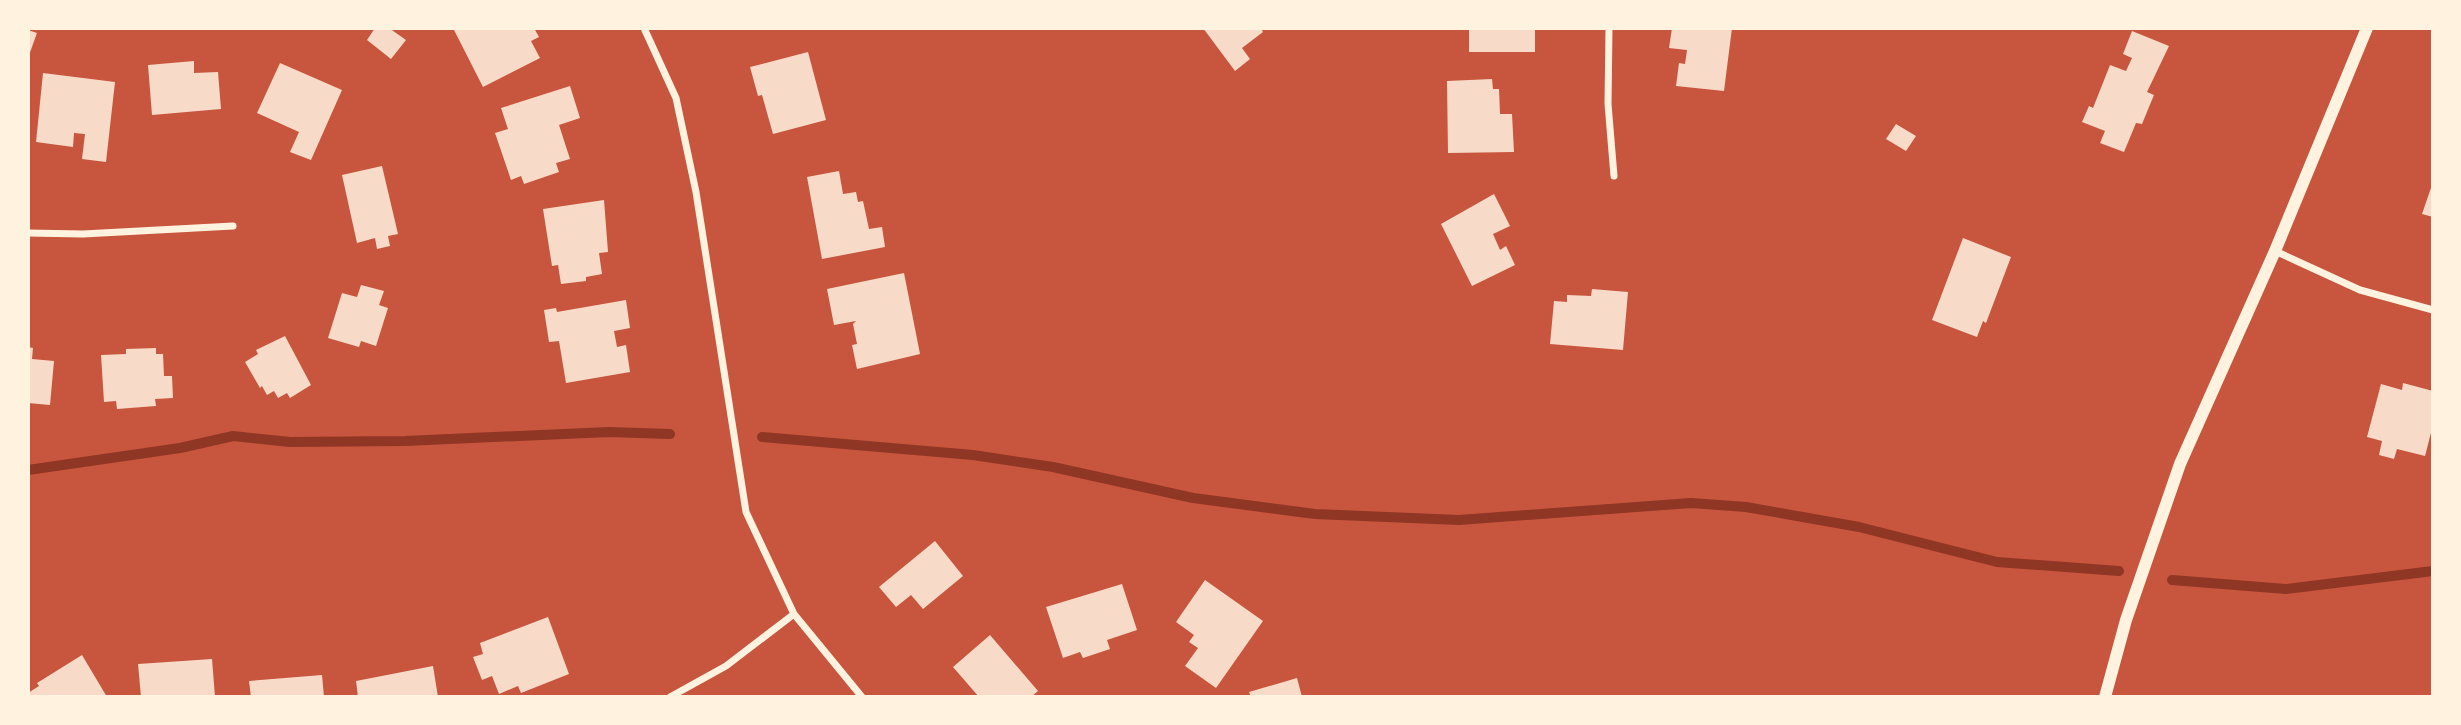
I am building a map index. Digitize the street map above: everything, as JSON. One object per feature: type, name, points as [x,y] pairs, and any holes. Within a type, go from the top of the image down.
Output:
[{"type":"street","points":[[644,28],[676,98],[696,192],[746,512],[794,614],[862,697]]},
{"type":"street","points":[[1609,28],[1608,104],[1614,176]]},
{"type":"street","points":[[2105,697],[2126,621],[2180,464],[2275,251],[2367,28]]},
{"type":"street","points":[[28,233],[83,234],[233,226]]},
{"type":"street","points":[[2275,251],[2360,290],[2433,310]]},
{"type":"street","points":[[670,697],[726,666],[794,614]]},
{"type":"building","points":[[375,28],[389,28],[406,40],[391,59],[367,40]]},
{"type":"building","points":[[453,28],[534,28],[539,37],[531,41],[540,58],[483,87]]},
{"type":"building","points":[[1203,28],[1261,28],[1263,32],[1242,48],[1250,59],[1235,71]]},
{"type":"building","points":[[1469,28],[1535,28],[1535,52],[1469,52]]},
{"type":"building","points":[[1672,28],[1732,28],[1724,91],[1676,86],[1679,63],[1685,64],[1687,50],[1669,48]]},
{"type":"building","points":[[28,30],[37,33],[28,58]]},
{"type":"building","points":[[2132,31],[2169,46],[2147,92],[2154,95],[2142,124],[2136,123],[2124,152],[2100,143],[2105,131],[2082,122],[2089,106],[2093,108],[2110,65],[2126,71],[2132,58],[2123,54]]},
{"type":"building","points":[[808,52],[826,120],[773,134],[762,95],[758,96],[750,67]]},
{"type":"building","points":[[194,61],[194,73],[218,72],[221,109],[152,115],[148,65]]},
{"type":"building","points":[[280,63],[342,90],[311,160],[290,152],[299,132],[257,113]]},
{"type":"building","points":[[43,73],[115,82],[106,162],[82,159],[85,134],[74,133],[73,147],[36,142]]},
{"type":"building","points":[[1492,79],[1493,89],[1499,89],[1500,114],[1512,114],[1514,152],[1448,153],[1447,81]]},
{"type":"building","points":[[570,86],[580,118],[559,125],[570,159],[556,163],[559,172],[524,184],[521,176],[511,180],[495,133],[508,129],[501,108]]},
{"type":"building","points":[[1896,124],[1916,136],[1906,151],[1886,139]]},
{"type":"building","points":[[382,166],[398,234],[388,236],[390,246],[377,249],[375,238],[357,243],[342,175]]},
{"type":"building","points":[[839,171],[843,194],[856,192],[858,202],[863,201],[869,229],[882,227],[885,247],[822,259],[807,177]]},
{"type":"building","points":[[2433,182],[2433,217],[2422,214]]},
{"type":"building","points":[[1494,194],[1510,226],[1493,234],[1500,250],[1506,246],[1515,265],[1472,286],[1441,224]]},
{"type":"building","points":[[604,200],[608,252],[599,253],[602,274],[586,277],[586,281],[561,284],[558,265],[552,266],[543,209]]},
{"type":"building","points":[[1963,238],[2011,257],[1986,323],[1983,321],[1977,337],[1932,320]]},
{"type":"building","points":[[904,273],[920,354],[857,369],[852,345],[857,344],[853,324],[856,321],[834,325],[827,289]]},
{"type":"building","points":[[361,285],[384,291],[379,305],[388,308],[376,346],[361,341],[359,347],[328,338],[342,293],[357,297]]},
{"type":"building","points":[[1592,289],[1628,292],[1623,350],[1550,344],[1554,301],[1567,302],[1567,295],[1591,296]]},
{"type":"building","points":[[626,300],[630,328],[614,331],[617,347],[626,345],[630,372],[566,383],[559,341],[549,342],[544,310],[556,308],[557,312]]},
{"type":"building","points":[[285,336],[311,385],[290,398],[287,393],[278,398],[274,391],[267,395],[262,386],[260,388],[245,362],[258,354],[256,350]]},
{"type":"building","points":[[28,347],[33,348],[32,359],[54,361],[50,405],[28,403]]},
{"type":"building","points":[[156,348],[156,354],[163,354],[164,376],[172,376],[173,398],[155,399],[156,406],[117,409],[116,401],[104,402],[101,355],[126,354],[126,349]]},
{"type":"building","points":[[2403,383],[2433,391],[2433,425],[2425,456],[2397,449],[2394,459],[2379,455],[2382,441],[2367,437],[2381,384],[2402,390]]},
{"type":"building","points":[[935,541],[963,576],[923,609],[911,595],[896,607],[879,587]]},
{"type":"building","points":[[1205,580],[1263,621],[1216,688],[1185,666],[1198,648],[1189,642],[1194,635],[1176,622]]},
{"type":"building","points":[[1122,584],[1137,630],[1107,640],[1110,649],[1083,658],[1080,652],[1063,658],[1046,607]]},
{"type":"building","points":[[548,617],[569,674],[521,693],[518,686],[499,694],[492,676],[482,680],[473,657],[483,654],[480,643]]},
{"type":"building","points":[[990,635],[1038,691],[1031,697],[979,697],[953,667]]},
{"type":"building","points":[[82,655],[107,697],[28,697],[28,693],[39,686],[37,683]]},
{"type":"building","points":[[212,659],[215,697],[141,697],[138,664]]},
{"type":"building","points":[[433,666],[438,697],[358,697],[356,681]]},
{"type":"building","points":[[322,675],[324,697],[251,697],[249,681]]},
{"type":"building","points":[[1297,678],[1302,697],[1251,697],[1249,692]]},
{"type":"waterway","points":[[28,470],[180,448],[233,436],[290,442],[405,441],[609,432],[670,434]]},
{"type":"waterway","points":[[762,437],[973,455],[1053,467],[1193,498],[1315,514],[1459,520],[1691,503],[1746,507],[1859,527],[1997,562],[2119,571]]},
{"type":"waterway","points":[[2172,580],[2286,589],[2433,571]]}]
